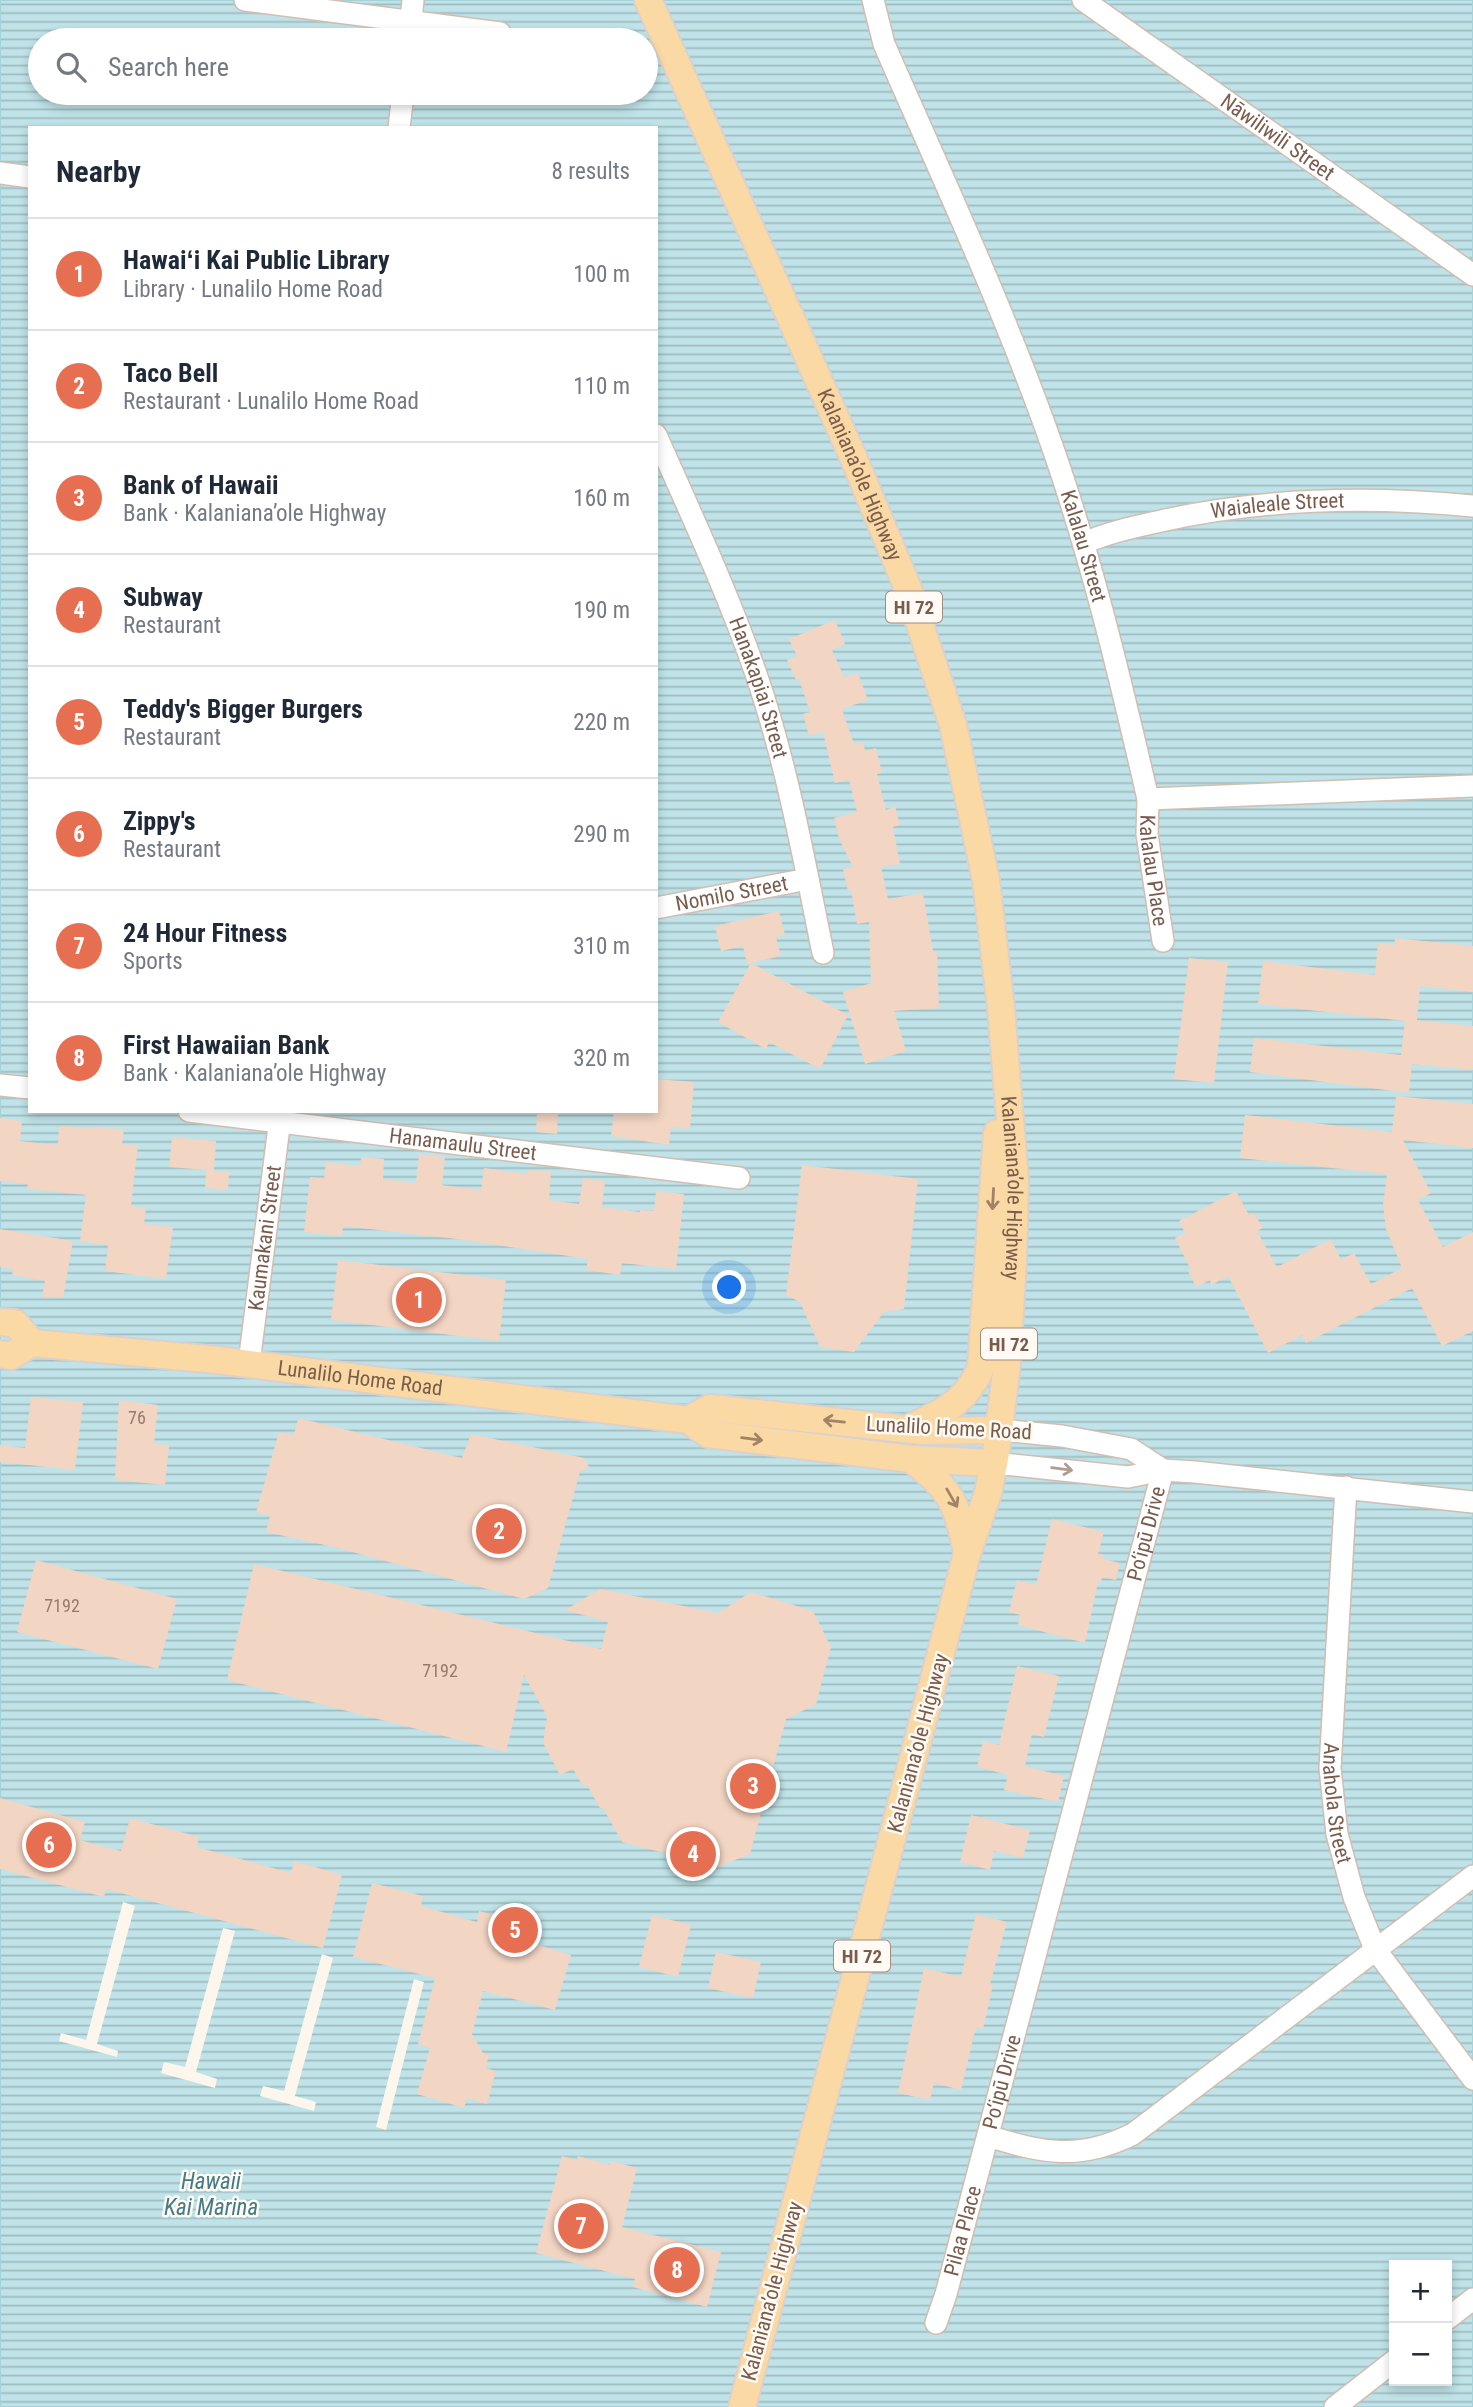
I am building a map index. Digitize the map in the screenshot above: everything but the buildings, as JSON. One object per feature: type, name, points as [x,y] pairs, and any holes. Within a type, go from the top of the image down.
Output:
[{"type":"main road","name":"Kalaniana’ole Highway","points":[[648,0],[854,459],[909,591],[953,725],[986,880],[1001,1008],[1015,1181],[1009,1339],[1000,1430],[988,1493],[967,1553],[742,2407]]},
{"type":"main road","points":[[907,1429],[951,1409],[967,1394],[981,1367],[995,1165],[1001,1008]]},
{"type":"main road","points":[[0,1322],[15,1323],[32,1343]]},
{"type":"main road","name":"Lunalilo Home Road","points":[[0,1354],[11,1356],[32,1343],[249,1363],[688,1420],[708,1434],[911,1459],[994,1463]]},
{"type":"main road","name":"Lunalilo Home Road","points":[[688,1420],[710,1408],[907,1429],[1000,1430]]},
{"type":"main road","points":[[911,1459],[937,1479],[954,1501],[967,1553]]},
{"type":"street","points":[[245,0],[395,28]]},
{"type":"street","points":[[411,28],[414,0]]},
{"type":"street","name":"Kalalau Street","points":[[873,0],[884,44],[999,310],[1045,425],[1084,543],[1148,799]]},
{"type":"street","name":"Nāwiliwili Street","points":[[1083,0],[1473,275]]},
{"type":"street","points":[[399,126],[402,105]]},
{"type":"street","points":[[0,173],[28,177]]},
{"type":"street","name":"Hanakapiai Street","points":[[658,440],[733,611],[757,676],[774,733],[823,953]]},
{"type":"street","name":"Waialeale Street","points":[[1084,543],[1105,533],[1187,515],[1272,503],[1356,499],[1473,506]]},
{"type":"street","points":[[1148,799],[1473,786]]},
{"type":"street","name":"Kalalau Place","points":[[1148,799],[1147,834],[1163,941]]},
{"type":"street","name":"Nomilo Street","points":[[658,908],[808,879]]},
{"type":"street","points":[[0,1085],[28,1088]]},
{"type":"street","name":"Hanamaulu Street","points":[[215,1113],[280,1118],[739,1178]]},
{"type":"street","name":"Kaumakani Street","points":[[249,1363],[280,1118]]},
{"type":"street","name":"Lunalilo Home Road","points":[[1000,1430],[1062,1436],[1131,1449],[1163,1470]]},
{"type":"street","name":"Lunalilo Home Road","points":[[994,1463],[1128,1477],[1163,1470],[1473,1502]]},
{"type":"street","name":"Po‘ipū Drive","points":[[1163,1470],[988,2136],[1050,2152],[1083,2152],[1116,2142],[1147,2123],[1473,1876]]},
{"type":"street","name":"Anahola Street","points":[[1346,1487],[1331,1735],[1332,1801],[1344,1866],[1375,1949],[1473,2079]]},
{"type":"street","name":"Pilaa Place","points":[[936,2323],[988,2136]]},
{"type":"street","points":[[1452,2315],[1473,2299]]},
{"type":"street","points":[[1335,2407],[1389,2365]]},
{"type":"water","name":"Hawaii Kai Marina","points":[[0,0],[1473,0],[1473,2407],[0,2407]]},
{"type":"pier","points":[[123,1902],[135,1906],[97,2044],[118,2051],[117,2057],[59,2041],[61,2033],[86,2040]]},
{"type":"pier","points":[[223,1928],[235,1931],[196,2072],[217,2079],[215,2088],[161,2073],[164,2062],[185,2067]]},
{"type":"pier","points":[[322,1954],[333,1958],[295,2096],[316,2102],[314,2111],[260,2096],[263,2086],[284,2091]]},
{"type":"pier","points":[[414,1979],[424,1982],[386,2130],[376,2127]]},
{"type":"place","name":"Hawaiʻi Kai Public Library","points":[[419,1300]]},
{"type":"place","name":"Taco Bell","points":[[499,1531]]},
{"type":"place","name":"Bank of Hawaii","points":[[753,1786]]},
{"type":"place","name":"Zippy's","points":[[49,1845]]},
{"type":"place","name":"Subway","points":[[693,1854]]},
{"type":"place","name":"Teddy's Bigger Burgers","points":[[515,1930]]},
{"type":"place","name":"24 Hour Fitness","points":[[581,2226]]},
{"type":"place","name":"First Hawaiian Bank","points":[[677,2270]]}]
